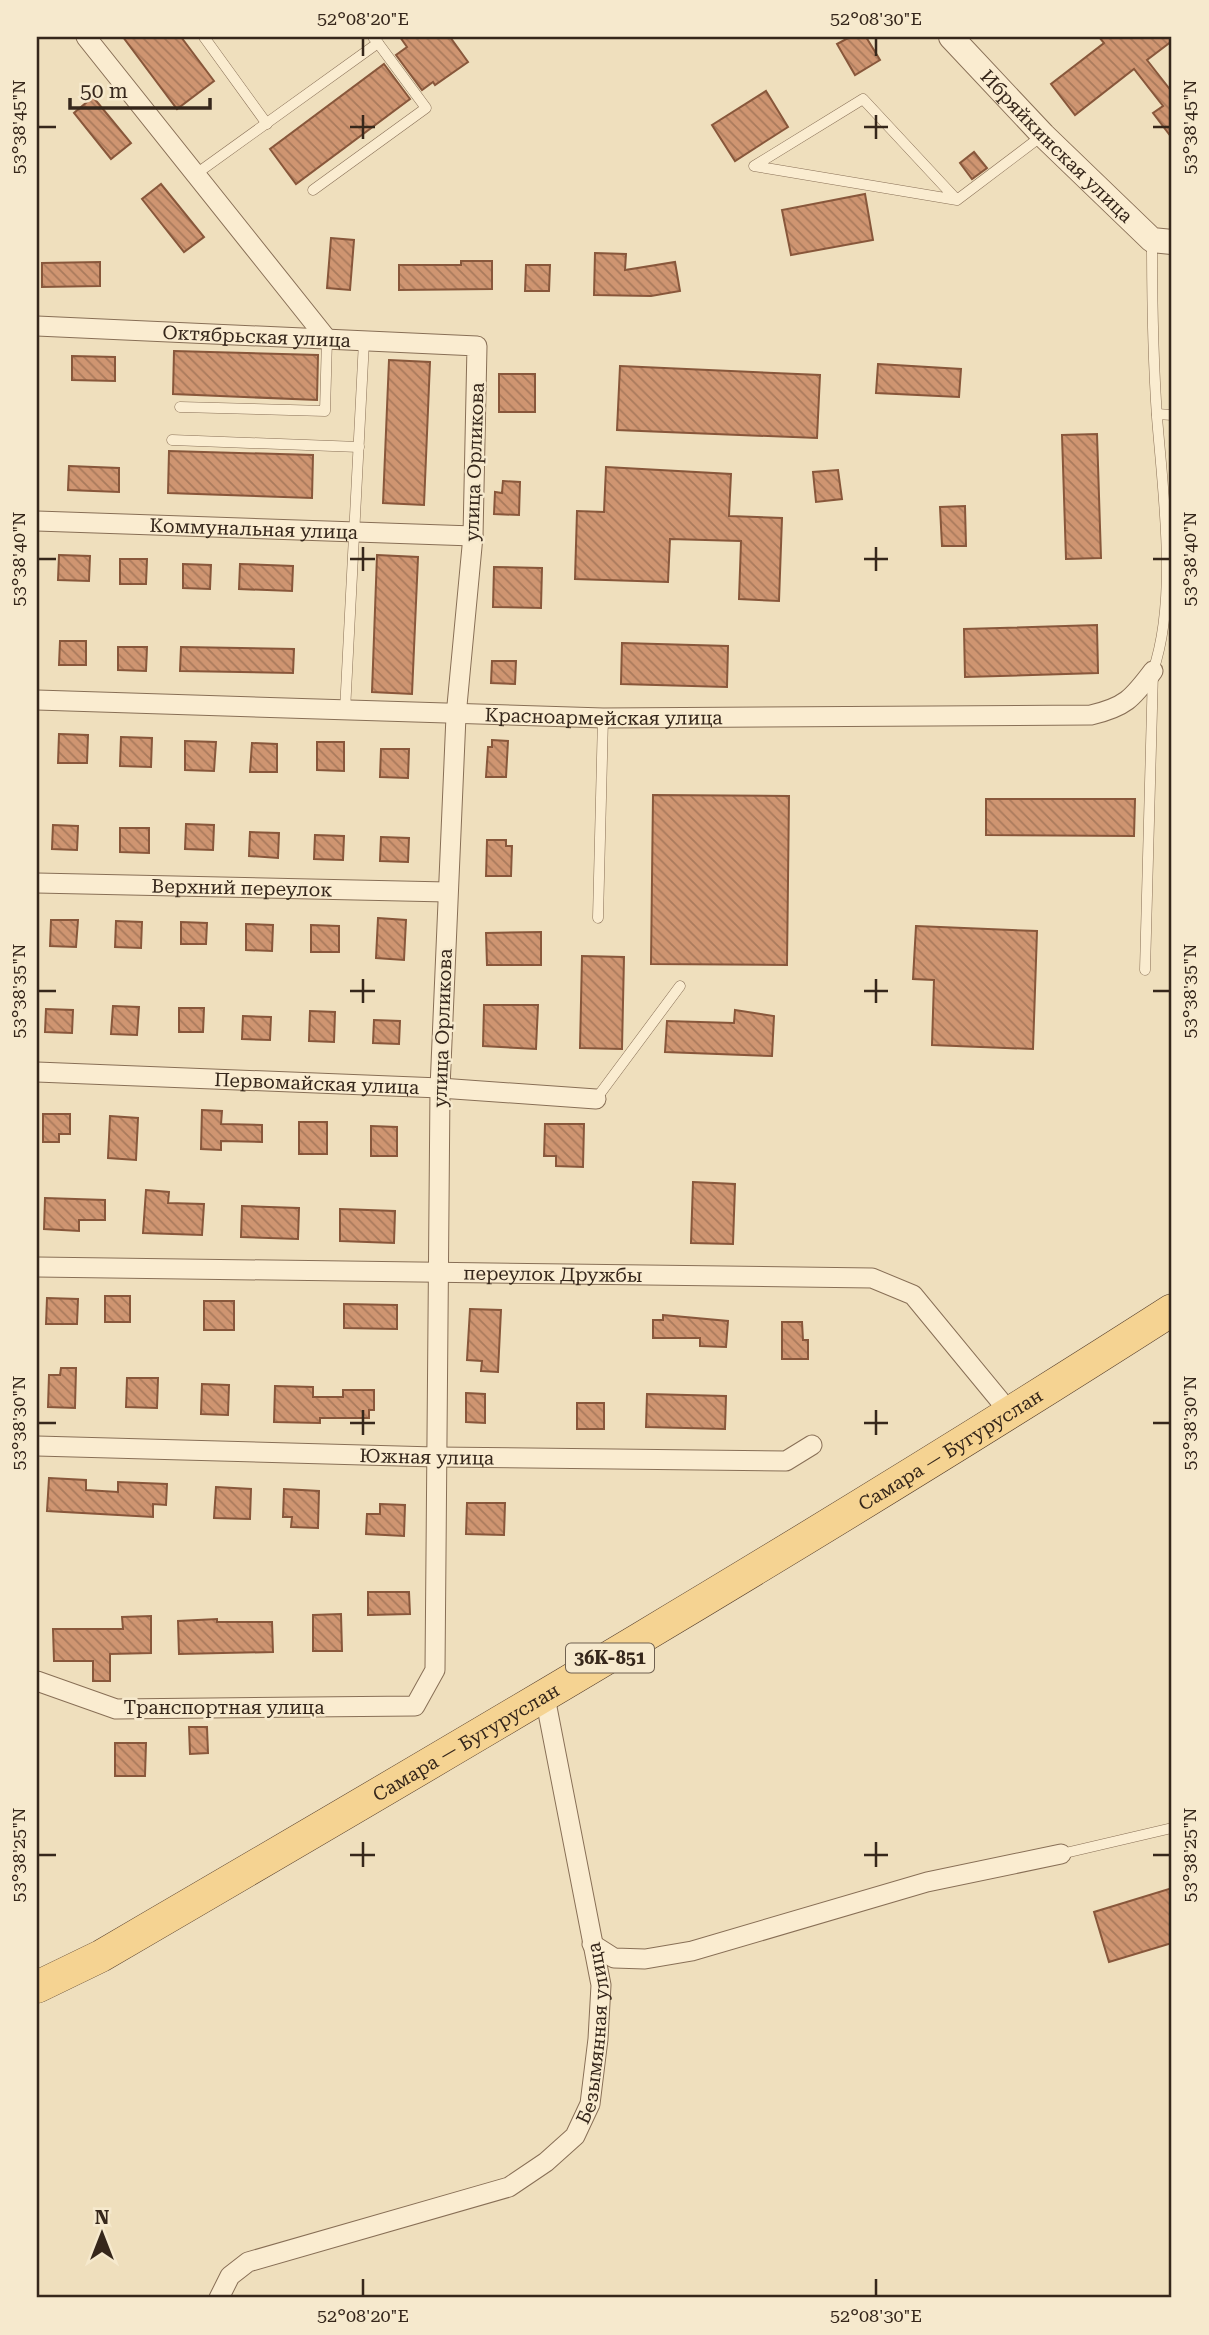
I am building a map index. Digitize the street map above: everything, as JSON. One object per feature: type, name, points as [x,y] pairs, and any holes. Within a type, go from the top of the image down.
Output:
[{"type":"main road","name":"Самара — Бугуруслан","points":[[37,1987],[101,1956],[545,1697],[1011,1414],[1172,1310]]},
{"type":"street","points":[[86,37],[327,339]]},
{"type":"street","name":"Ибряйкинская улица","points":[[951,37],[1043,135],[1162,241]]},
{"type":"street","name":"Октябрьская улица","points":[[37,326],[477,346]]},
{"type":"street","name":"улица Орликова","points":[[415,1706],[435,1670],[436,1274],[440,1088],[456,716],[472,536],[477,346]]},
{"type":"street","name":"Коммунальная улица","points":[[37,521],[472,536]]},
{"type":"street","name":"Красноармейская улица","points":[[37,700],[456,716],[603,718],[1091,715],[1117,709],[1131,700],[1153,671]]},
{"type":"street","name":"Верхний переулок","points":[[37,883],[447,892]]},
{"type":"street","name":"Первомайская улица","points":[[37,1072],[440,1088],[596,1099]]},
{"type":"street","name":"переулок Дружбы","points":[[37,1266],[436,1274],[872,1278],[913,1295],[1011,1414]]},
{"type":"street","name":"Южная улица","points":[[37,1446],[435,1457],[786,1461],[812,1445]]},
{"type":"street","name":"Транспортная улица","points":[[37,1681],[116,1709],[415,1706]]},
{"type":"street","name":"Безымянная улица","points":[[219,2298],[230,2276],[248,2262],[509,2187],[546,2162],[575,2136],[590,2104],[601,1985],[545,1697]]},
{"type":"street","points":[[592,1944],[614,1958],[645,1959],[692,1951],[927,1882],[1061,1854]]},
{"type":"lane","points":[[204,37],[267,124]]},
{"type":"lane","points":[[196,174],[267,124],[375,40],[426,108],[313,190]]},
{"type":"lane","points":[[957,200],[863,99],[754,166],[957,200],[1043,135]]},
{"type":"lane","points":[[1145,970],[1153,671],[1169,624],[1157,414],[1162,241]]},
{"type":"lane","points":[[180,407],[325,411],[327,339]]},
{"type":"lane","points":[[345,711],[364,341]]},
{"type":"lane","points":[[1157,414],[1172,415]]},
{"type":"lane","points":[[172,440],[359,447]]},
{"type":"lane","points":[[598,918],[603,718]]},
{"type":"lane","points":[[596,1099],[680,986]]},
{"type":"lane","points":[[1061,1854],[1172,1828]]},
{"type":"building","points":[[123,37],[181,37],[214,81],[177,109]]},
{"type":"building","points":[[400,37],[450,37],[468,62],[435,85],[433,82],[422,90],[396,55],[407,47]]},
{"type":"building","points":[[850,37],[866,37],[880,60],[855,75],[837,44]]},
{"type":"building","points":[[1099,37],[1172,37],[1172,41],[1147,60],[1172,92],[1172,138],[1153,113],[1163,106],[1134,69],[1075,115],[1051,84],[1104,43]]},
{"type":"building","points":[[384,64],[410,99],[296,184],[270,149]]},
{"type":"building","points":[[766,91],[788,127],[735,161],[712,125]]},
{"type":"building","points":[[93,97],[131,143],[111,159],[74,113]]},
{"type":"building","points":[[974,152],[987,168],[972,179],[960,163]]},
{"type":"building","points":[[161,184],[204,237],[184,252],[142,199]]},
{"type":"building","points":[[865,194],[873,240],[791,255],[782,210]]},
{"type":"building","points":[[331,238],[354,240],[350,290],[327,288]]},
{"type":"building","points":[[595,253],[626,254],[625,270],[675,262],[680,291],[651,296],[594,295]]},
{"type":"building","points":[[461,261],[492,261],[492,289],[399,290],[399,265],[461,265]]},
{"type":"building","points":[[100,262],[100,286],[42,287],[42,263]]},
{"type":"building","points":[[526,265],[550,265],[549,291],[525,291]]},
{"type":"building","points":[[174,351],[318,355],[317,400],[173,394]]},
{"type":"building","points":[[72,356],[115,357],[115,381],[72,380]]},
{"type":"building","points":[[389,360],[430,362],[424,505],[383,503]]},
{"type":"building","points":[[878,364],[961,369],[959,397],[876,393]]},
{"type":"building","points":[[620,366],[820,375],[817,438],[617,430]]},
{"type":"building","points":[[499,374],[535,374],[535,412],[499,412]]},
{"type":"building","points":[[1097,434],[1101,558],[1066,559],[1062,435]]},
{"type":"building","points":[[169,451],[313,455],[312,498],[168,493]]},
{"type":"building","points":[[69,466],[119,468],[119,492],[68,490]]},
{"type":"building","points":[[606,467],[731,474],[729,516],[782,518],[779,601],[739,599],[741,541],[670,539],[668,582],[575,579],[577,511],[604,512]]},
{"type":"building","points":[[838,470],[842,499],[816,502],[813,472]]},
{"type":"building","points":[[503,481],[520,482],[519,515],[494,514],[495,492],[502,493]]},
{"type":"building","points":[[965,506],[966,546],[942,546],[940,507]]},
{"type":"building","points":[[59,555],[90,556],[89,581],[58,580]]},
{"type":"building","points":[[377,555],[418,557],[412,694],[372,692]]},
{"type":"building","points":[[120,559],[147,559],[146,584],[120,584]]},
{"type":"building","points":[[183,564],[211,565],[210,589],[183,588]]},
{"type":"building","points":[[240,564],[293,566],[292,591],[239,589]]},
{"type":"building","points":[[494,567],[542,568],[541,608],[493,607]]},
{"type":"building","points":[[1097,625],[1098,673],[965,677],[964,629]]},
{"type":"building","points":[[60,641],[86,641],[86,665],[59,665]]},
{"type":"building","points":[[622,643],[728,646],[727,687],[621,684]]},
{"type":"building","points":[[118,647],[147,647],[146,671],[118,670]]},
{"type":"building","points":[[181,647],[294,649],[293,673],[180,671]]},
{"type":"building","points":[[492,661],[516,661],[515,684],[491,683]]},
{"type":"building","points":[[59,734],[88,735],[87,763],[58,763]]},
{"type":"building","points":[[121,737],[152,738],[151,767],[120,766]]},
{"type":"building","points":[[492,740],[508,741],[506,777],[486,777],[488,747],[492,747]]},
{"type":"building","points":[[185,741],[216,742],[214,771],[185,770]]},
{"type":"building","points":[[317,742],[344,742],[344,771],[317,770]]},
{"type":"building","points":[[252,743],[277,744],[277,772],[250,772]]},
{"type":"building","points":[[381,749],[409,749],[408,778],[380,777]]},
{"type":"building","points":[[653,795],[789,796],[787,965],[651,964]]},
{"type":"building","points":[[986,799],[1135,799],[1134,836],[986,835]]},
{"type":"building","points":[[186,824],[214,825],[213,850],[185,849]]},
{"type":"building","points":[[53,825],[78,826],[77,850],[52,849]]},
{"type":"building","points":[[120,828],[149,828],[149,853],[120,852]]},
{"type":"building","points":[[250,832],[279,833],[278,858],[249,856]]},
{"type":"building","points":[[315,835],[344,836],[343,860],[314,859]]},
{"type":"building","points":[[381,837],[409,838],[408,862],[380,861]]},
{"type":"building","points":[[487,840],[506,840],[506,846],[512,846],[511,876],[486,876]]},
{"type":"building","points":[[378,918],[406,920],[404,960],[376,958]]},
{"type":"building","points":[[51,920],[78,920],[76,947],[50,946]]},
{"type":"building","points":[[116,921],[142,922],[141,948],[115,947]]},
{"type":"building","points":[[181,922],[207,923],[206,944],[181,944]]},
{"type":"building","points":[[246,924],[273,925],[272,951],[246,950]]},
{"type":"building","points":[[311,925],[339,926],[339,952],[311,952]]},
{"type":"building","points":[[916,926],[1037,931],[1033,1049],[932,1045],[934,980],[913,979]]},
{"type":"building","points":[[541,932],[541,965],[487,965],[486,933]]},
{"type":"building","points":[[582,956],[624,957],[622,1049],[580,1048]]},
{"type":"building","points":[[484,1005],[538,1005],[536,1049],[483,1046]]},
{"type":"building","points":[[113,1006],[139,1007],[137,1035],[111,1034]]},
{"type":"building","points":[[179,1008],[204,1008],[203,1032],[179,1032]]},
{"type":"building","points":[[46,1009],[73,1010],[72,1033],[45,1032]]},
{"type":"building","points":[[735,1010],[774,1016],[772,1056],[665,1052],[667,1021],[734,1023]]},
{"type":"building","points":[[310,1011],[335,1012],[334,1042],[309,1041]]},
{"type":"building","points":[[243,1016],[271,1017],[270,1040],[242,1039]]},
{"type":"building","points":[[374,1020],[400,1021],[399,1044],[373,1043]]},
{"type":"building","points":[[202,1110],[222,1111],[221,1124],[262,1125],[262,1142],[221,1141],[221,1150],[201,1149]]},
{"type":"building","points":[[43,1114],[70,1114],[70,1134],[59,1134],[59,1142],[43,1142]]},
{"type":"building","points":[[110,1116],[138,1118],[136,1160],[108,1158]]},
{"type":"building","points":[[299,1122],[327,1122],[327,1154],[299,1154]]},
{"type":"building","points":[[545,1124],[584,1124],[583,1167],[556,1166],[556,1156],[544,1156]]},
{"type":"building","points":[[371,1126],[397,1127],[397,1156],[371,1156]]},
{"type":"building","points":[[693,1182],[735,1184],[733,1244],[691,1243]]},
{"type":"building","points":[[146,1190],[169,1192],[168,1203],[204,1204],[202,1235],[143,1233]]},
{"type":"building","points":[[45,1198],[105,1200],[105,1220],[79,1220],[79,1231],[44,1229]]},
{"type":"building","points":[[242,1206],[299,1208],[298,1239],[241,1237]]},
{"type":"building","points":[[340,1209],[395,1211],[394,1243],[340,1241]]},
{"type":"building","points":[[105,1296],[130,1296],[130,1322],[105,1322]]},
{"type":"building","points":[[47,1298],[78,1299],[77,1324],[46,1324]]},
{"type":"building","points":[[204,1301],[234,1301],[234,1330],[204,1330]]},
{"type":"building","points":[[344,1304],[397,1305],[397,1329],[344,1328]]},
{"type":"building","points":[[470,1309],[501,1310],[498,1372],[481,1371],[482,1361],[467,1360]]},
{"type":"building","points":[[663,1315],[728,1321],[726,1347],[700,1346],[700,1338],[653,1338],[653,1320],[663,1320]]},
{"type":"building","points":[[782,1322],[802,1322],[803,1340],[808,1340],[808,1359],[782,1359]]},
{"type":"building","points":[[61,1368],[76,1368],[75,1408],[48,1407],[49,1375],[60,1375]]},
{"type":"building","points":[[127,1378],[158,1378],[157,1408],[126,1407]]},
{"type":"building","points":[[202,1384],[229,1385],[228,1415],[201,1414]]},
{"type":"building","points":[[275,1386],[313,1387],[313,1397],[343,1397],[343,1390],[374,1390],[374,1410],[369,1410],[369,1418],[320,1418],[320,1423],[274,1422]]},
{"type":"building","points":[[466,1393],[485,1394],[485,1423],[466,1422]]},
{"type":"building","points":[[647,1394],[726,1396],[725,1429],[646,1427]]},
{"type":"building","points":[[577,1403],[604,1403],[604,1429],[577,1429]]},
{"type":"building","points":[[49,1478],[86,1480],[86,1490],[118,1492],[118,1482],[167,1484],[166,1505],[153,1504],[153,1517],[47,1511]]},
{"type":"building","points":[[216,1487],[251,1489],[250,1519],[214,1518]]},
{"type":"building","points":[[284,1489],[319,1491],[318,1528],[291,1527],[292,1517],[283,1517]]},
{"type":"building","points":[[467,1503],[505,1503],[504,1535],[466,1534]]},
{"type":"building","points":[[380,1504],[405,1505],[404,1536],[366,1534],[367,1514],[380,1514]]},
{"type":"building","points":[[368,1592],[409,1592],[410,1614],[368,1615]]},
{"type":"building","points":[[341,1614],[342,1651],[313,1651],[313,1615]]},
{"type":"building","points":[[151,1616],[151,1653],[110,1654],[110,1681],[93,1681],[93,1661],[54,1661],[53,1629],[123,1629],[122,1617]]},
{"type":"building","points":[[217,1619],[217,1622],[272,1622],[273,1652],[179,1654],[178,1621]]},
{"type":"building","points":[[189,1727],[207,1727],[208,1753],[190,1754]]},
{"type":"building","points":[[115,1743],[146,1743],[145,1776],[115,1776]]},
{"type":"building","points":[[1172,1888],[1172,1943],[1109,1962],[1094,1912]]}]
